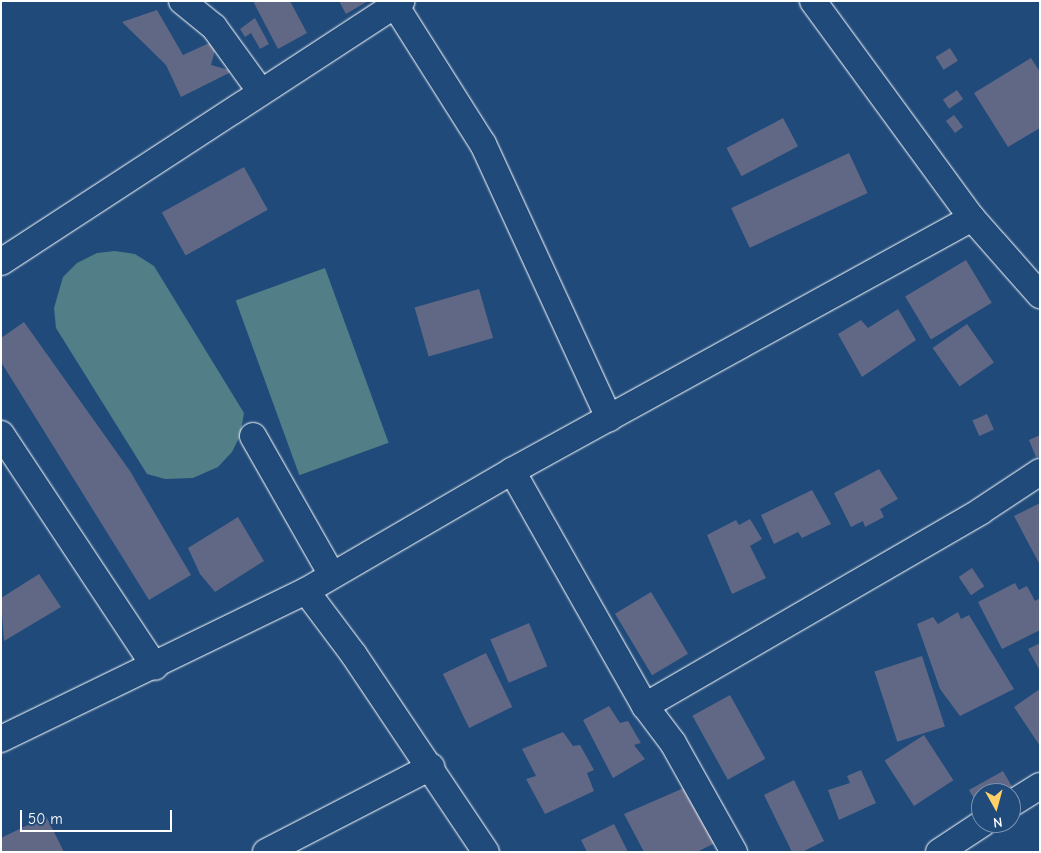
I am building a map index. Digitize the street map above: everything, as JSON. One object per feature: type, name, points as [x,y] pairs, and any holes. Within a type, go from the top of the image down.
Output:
[{"type":"street","points":[[182,1],[214,27],[261,92]]},
{"type":"street","points":[[813,1],[972,218],[1040,295]]},
{"type":"street","points":[[1,262],[398,3],[487,152],[609,418]]},
{"type":"street","points":[[1,739],[155,667],[306,591],[512,471],[972,218]]},
{"type":"street","points":[[1,434],[155,667]]},
{"type":"street","points":[[253,436],[332,575]]},
{"type":"street","points":[[512,471],[645,706],[673,744],[734,852]]},
{"type":"street","points":[[645,706],[981,511],[1040,472]]},
{"type":"street","points":[[306,591],[431,767],[486,852]]},
{"type":"street","points":[[266,852],[431,767]]},
{"type":"street","points":[[1021,798],[1040,786]]},
{"type":"street","points":[[939,852],[971,831]]},
{"type":"green space","points":[[115,251],[135,254],[154,266],[244,413],[240,436],[232,452],[218,467],[193,478],[165,479],[147,474],[56,328],[54,308],[63,277],[77,263],[97,253]]},
{"type":"green space","points":[[325,268],[389,443],[299,475],[236,300]]},
{"type":"building","points":[[253,1],[290,1],[307,33],[278,49]]},
{"type":"building","points":[[339,1],[368,1],[346,14]]},
{"type":"building","points":[[157,10],[183,55],[218,39],[211,65],[233,71],[181,97],[166,65],[122,22]]},
{"type":"building","points":[[255,18],[269,44],[260,49],[251,33],[245,37],[240,29]]},
{"type":"building","points":[[950,48],[958,61],[944,70],[936,57]]},
{"type":"building","points":[[1031,58],[1040,72],[1040,128],[1008,147],[974,93]]},
{"type":"building","points":[[957,90],[963,99],[949,109],[943,100]]},
{"type":"building","points":[[954,115],[963,127],[955,133],[946,121]]},
{"type":"building","points":[[783,118],[798,146],[742,176],[726,148]]},
{"type":"building","points":[[849,153],[868,193],[750,248],[731,208]]},
{"type":"building","points":[[244,167],[268,210],[186,255],[162,213]]},
{"type":"building","points":[[966,260],[992,303],[931,339],[905,297]]},
{"type":"building","points":[[479,289],[493,338],[429,356],[415,307]]},
{"type":"building","points":[[898,309],[916,340],[862,377],[838,334],[861,320],[868,328]]},
{"type":"building","points":[[24,322],[130,471],[191,575],[149,600],[1,362],[1,338]]},
{"type":"building","points":[[967,324],[994,363],[960,387],[933,348]]},
{"type":"building","points":[[987,414],[994,430],[979,436],[972,421]]},
{"type":"building","points":[[1040,435],[1040,456],[1036,457],[1029,440]]},
{"type":"building","points":[[879,469],[898,499],[880,509],[884,517],[865,527],[863,521],[851,527],[834,493]]},
{"type":"building","points":[[812,490],[831,524],[802,538],[798,532],[774,544],[761,515]]},
{"type":"building","points":[[1040,503],[1040,565],[1014,516]]},
{"type":"building","points":[[238,517],[264,561],[215,592],[200,574],[188,548]]},
{"type":"building","points":[[750,519],[762,539],[750,546],[766,578],[732,594],[707,535],[736,520],[739,525]]},
{"type":"building","points":[[972,568],[984,586],[971,595],[959,577]]},
{"type":"building","points":[[39,574],[61,607],[4,641],[1,598]]},
{"type":"building","points":[[1015,583],[1019,590],[1027,586],[1035,601],[1040,598],[1040,630],[1002,649],[978,602]]},
{"type":"building","points":[[651,592],[688,654],[652,675],[615,614]]},
{"type":"building","points":[[958,612],[961,619],[969,615],[1014,689],[960,716],[940,689],[917,624],[933,617],[938,624]]},
{"type":"building","points":[[529,623],[547,666],[509,683],[490,639]]},
{"type":"building","points":[[1040,643],[1040,671],[1028,649]]},
{"type":"building","points":[[486,653],[512,707],[469,728],[443,674]]},
{"type":"building","points":[[922,656],[945,726],[897,742],[874,671]]},
{"type":"building","points":[[1040,689],[1040,746],[1014,707]]},
{"type":"building","points":[[730,695],[765,759],[728,780],[692,716]]},
{"type":"building","points":[[609,706],[620,723],[628,721],[641,743],[634,745],[645,759],[613,778],[583,720]]},
{"type":"building","points":[[563,732],[573,746],[580,745],[594,770],[587,773],[594,791],[545,814],[526,779],[536,776],[522,749]]},
{"type":"building","points":[[924,735],[953,780],[914,806],[885,761]]},
{"type":"building","points":[[861,770],[876,803],[839,820],[828,790],[850,783],[847,776]]},
{"type":"building","points":[[1003,771],[1010,783],[982,783]]},
{"type":"building","points":[[794,780],[824,841],[802,852],[792,852],[764,795]]},
{"type":"building","points":[[686,787],[715,843],[697,852],[644,852],[624,814]]},
{"type":"building","points":[[46,816],[64,852],[1,852],[1,838]]},
{"type":"building","points":[[614,824],[628,852],[587,852],[581,840]]}]
